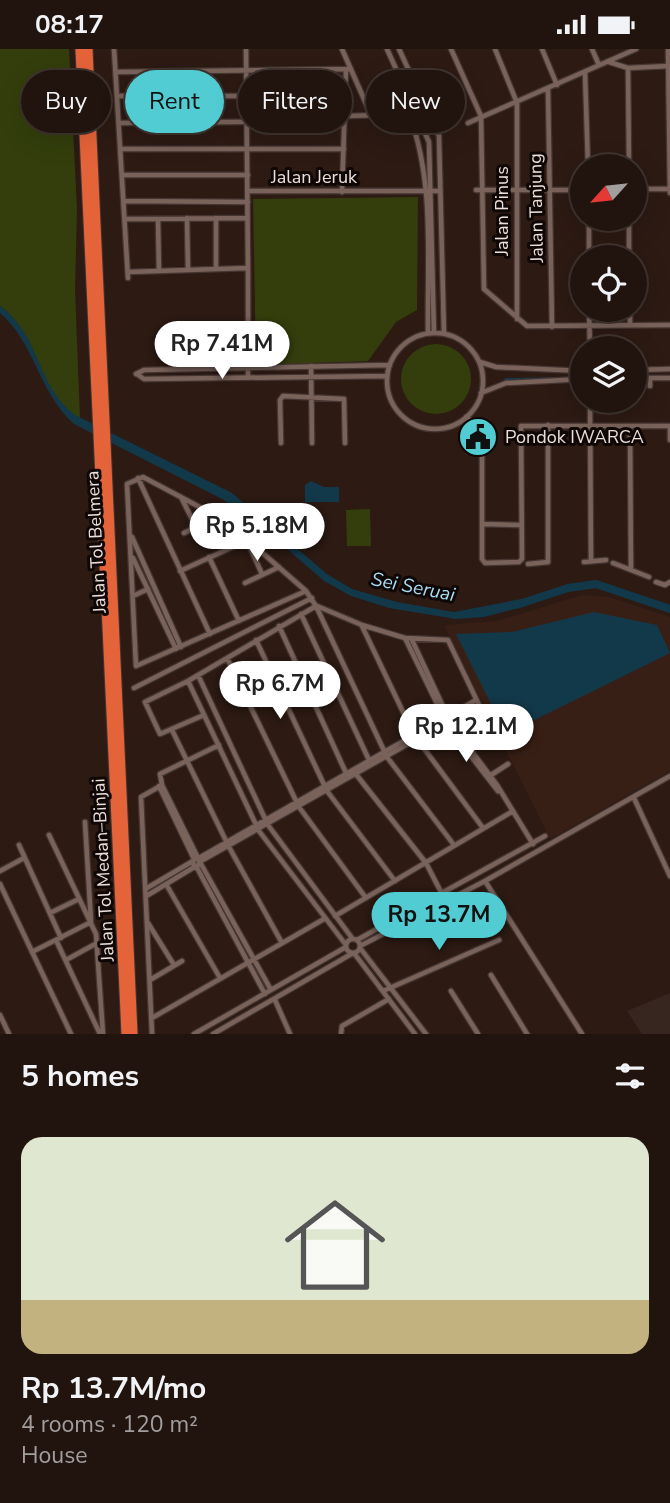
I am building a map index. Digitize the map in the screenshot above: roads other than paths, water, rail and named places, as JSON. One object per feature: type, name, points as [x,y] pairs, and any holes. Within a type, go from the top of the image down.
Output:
[{"type":"highway","name":"Jalan Tol Belmera","points":[[80,49],[133,1034]]},
{"type":"highway","name":"Jalan Tol Belmera","points":[[88,49],[101,421]]},
{"type":"highway","name":"Jalan Tol Belmera","points":[[103,446],[110,705]]},
{"type":"highway","name":"Jalan Tol Medan–Binjai","points":[[110,705],[126,1034]]},
{"type":"street","points":[[114,49],[124,175],[128,275],[159,271],[248,268]]},
{"type":"street","points":[[246,49],[247,69]]},
{"type":"street","points":[[342,49],[366,104]]},
{"type":"street","points":[[387,49],[396,70]]},
{"type":"street","points":[[399,49],[439,137],[444,334]]},
{"type":"street","points":[[451,49],[481,116],[484,286],[517,320],[527,326],[670,325]]},
{"type":"street","points":[[495,49],[517,103]]},
{"type":"street","points":[[542,49],[557,85]]},
{"type":"street","points":[[592,49],[599,65]]},
{"type":"street","points":[[468,123],[636,49]]},
{"type":"street","points":[[648,189],[670,190],[668,49]]},
{"type":"street","points":[[608,62],[628,68],[669,66]]},
{"type":"street","points":[[628,68],[629,154]]},
{"type":"street","points":[[116,72],[349,69]]},
{"type":"street","points":[[585,73],[588,154]]},
{"type":"street","name":"Jalan Tanjung","points":[[548,89],[552,327]]},
{"type":"street","points":[[118,96],[238,95]]},
{"type":"street","name":"Jalan Pinus","points":[[517,103],[517,320]]},
{"type":"street","points":[[120,123],[238,123]]},
{"type":"street","points":[[247,133],[248,376]]},
{"type":"street","points":[[342,191],[345,133]]},
{"type":"street","points":[[416,133],[422,148],[431,313]]},
{"type":"street","points":[[425,133],[429,142],[432,191],[431,333]]},
{"type":"street","points":[[122,149],[344,149]]},
{"type":"street","points":[[124,175],[248,175]]},
{"type":"street","points":[[476,190],[570,190]]},
{"type":"street","name":"Jalan Jeruk","points":[[248,191],[440,191]]},
{"type":"street","points":[[125,201],[248,202]]},
{"type":"street","points":[[187,218],[188,270]]},
{"type":"street","points":[[216,218],[216,269]]},
{"type":"street","points":[[126,219],[247,218]]},
{"type":"street","points":[[158,219],[159,271]]},
{"type":"street","points":[[431,313],[444,313]]},
{"type":"street","points":[[589,322],[589,336]]},
{"type":"street","points":[[431,333],[444,334],[465,343],[479,362],[481,393],[466,417],[443,428],[416,425],[395,406],[389,392],[387,376],[390,365],[404,344],[431,333]]},
{"type":"street","points":[[479,362],[496,367],[570,370]]},
{"type":"street","points":[[387,376],[144,379],[136,374],[144,370],[390,365]]},
{"type":"street","points":[[311,366],[312,443]]},
{"type":"street","points":[[194,369],[195,379]]},
{"type":"street","points":[[647,370],[670,369]]},
{"type":"street","points":[[650,386],[650,378],[670,378]]},
{"type":"street","points":[[481,393],[506,383],[570,380]]},
{"type":"street","points":[[281,443],[281,398],[312,397],[344,399],[345,443]]},
{"type":"street","points":[[590,413],[591,561]]},
{"type":"street","points":[[466,417],[482,431],[482,559],[485,563],[521,560],[520,427],[670,426],[670,440]]},
{"type":"street","points":[[528,564],[548,562],[548,425]]},
{"type":"street","points":[[630,426],[631,570]]},
{"type":"street","points":[[306,591],[136,666],[127,485],[143,477],[218,516],[306,591],[316,606],[386,754],[454,845]]},
{"type":"street","points":[[138,478],[210,634]]},
{"type":"street","points":[[180,496],[196,527]]},
{"type":"street","points":[[184,533],[218,516]]},
{"type":"street","points":[[482,524],[519,525]]},
{"type":"street","points":[[130,533],[178,648]]},
{"type":"street","points":[[180,571],[247,540]]},
{"type":"street","points":[[247,540],[262,575]]},
{"type":"street","points":[[132,555],[178,648]]},
{"type":"street","points":[[209,557],[239,621]]},
{"type":"street","points":[[584,562],[606,561]]},
{"type":"street","points":[[613,563],[649,577]]},
{"type":"street","points":[[245,583],[279,567]]},
{"type":"street","points":[[656,582],[670,582]]},
{"type":"street","points":[[133,596],[148,589]]},
{"type":"street","points":[[134,688],[312,599]]},
{"type":"street","points":[[204,715],[161,735],[157,733],[145,702],[188,681],[316,606],[362,625],[412,640],[448,640],[478,706],[447,719],[326,788],[296,801],[228,844]]},
{"type":"street","points":[[300,614],[369,760]]},
{"type":"street","points":[[362,625],[416,737],[484,828]]},
{"type":"street","points":[[279,627],[346,773]]},
{"type":"street","points":[[405,638],[447,719],[502,794],[533,843]]},
{"type":"street","points":[[256,640],[326,788],[395,881]]},
{"type":"street","points":[[412,640],[447,719]]},
{"type":"street","points":[[227,658],[299,807],[366,898]]},
{"type":"street","points":[[198,675],[260,822],[360,947],[386,989],[388,999],[415,1034]]},
{"type":"street","points":[[188,681],[260,822],[324,919],[426,1034]]},
{"type":"street","points":[[172,730],[228,844],[282,943]]},
{"type":"street","points":[[469,750],[496,734]]},
{"type":"street","points":[[219,745],[159,775],[161,785],[197,861],[265,994]]},
{"type":"street","points":[[147,892],[228,844],[264,828],[346,773],[354,772],[369,760],[386,754]]},
{"type":"street","points":[[489,776],[508,764]]},
{"type":"street","points":[[354,772],[426,863],[442,894]]},
{"type":"street","points":[[213,1034],[360,947],[485,881],[670,776]]},
{"type":"street","points":[[152,1034],[141,797],[161,785]]},
{"type":"street","points":[[634,797],[670,876]]},
{"type":"street","points":[[335,916],[513,811]]},
{"type":"street","points":[[85,822],[91,922]]},
{"type":"street","points":[[49,835],[91,922],[97,943],[101,1034]]},
{"type":"street","points":[[194,1034],[354,939],[442,894],[545,836]]},
{"type":"street","points":[[19,845],[50,913],[66,960],[101,1034]]},
{"type":"street","points":[[0,871],[24,858]]},
{"type":"street","points":[[147,892],[166,884],[197,861]]},
{"type":"street","points":[[197,861],[271,990]]},
{"type":"street","points":[[485,881],[582,1034]]},
{"type":"street","points":[[0,884],[71,1034]]},
{"type":"street","points":[[166,884],[220,978]]},
{"type":"street","points":[[50,913],[79,899]]},
{"type":"street","points":[[152,1018],[324,919]]},
{"type":"street","points":[[32,952],[91,922]]},
{"type":"street","points":[[148,922],[174,965]]},
{"type":"street","points":[[386,989],[499,940]]},
{"type":"street","points":[[66,960],[97,943]]},
{"type":"street","points":[[150,980],[182,961]]},
{"type":"street","points":[[491,975],[527,1034]]},
{"type":"street","points":[[451,991],[478,1034]]},
{"type":"street","points":[[275,999],[290,1034]]},
{"type":"street","points":[[342,1034],[342,1025],[388,999]]},
{"type":"street","points":[[0,1015],[8,1031],[0,1032]]},
{"type":"street","points":[[407,1023],[414,1020]]},
{"type":"water","points":[[0,306],[24,332],[53,390],[75,415],[232,493],[327,574],[352,589],[397,602],[454,612],[521,599],[526,606],[484,617],[456,619],[389,608],[351,596],[324,581],[264,529],[224,500],[74,424],[53,398],[21,339],[0,313]]},
{"type":"water","points":[[311,481],[324,487],[339,487],[339,502],[305,502],[305,485]]},
{"type":"water","points":[[594,612],[657,625],[670,653],[506,734],[456,634],[512,632]]},
{"type":"waterway","points":[[505,379],[564,378]]},
{"type":"waterway","name":"Sei Seruai","points":[[516,605],[568,588],[596,584],[670,609]]},
{"type":"place","name":"Pondok IWARCA","points":[[478,437]]}]
